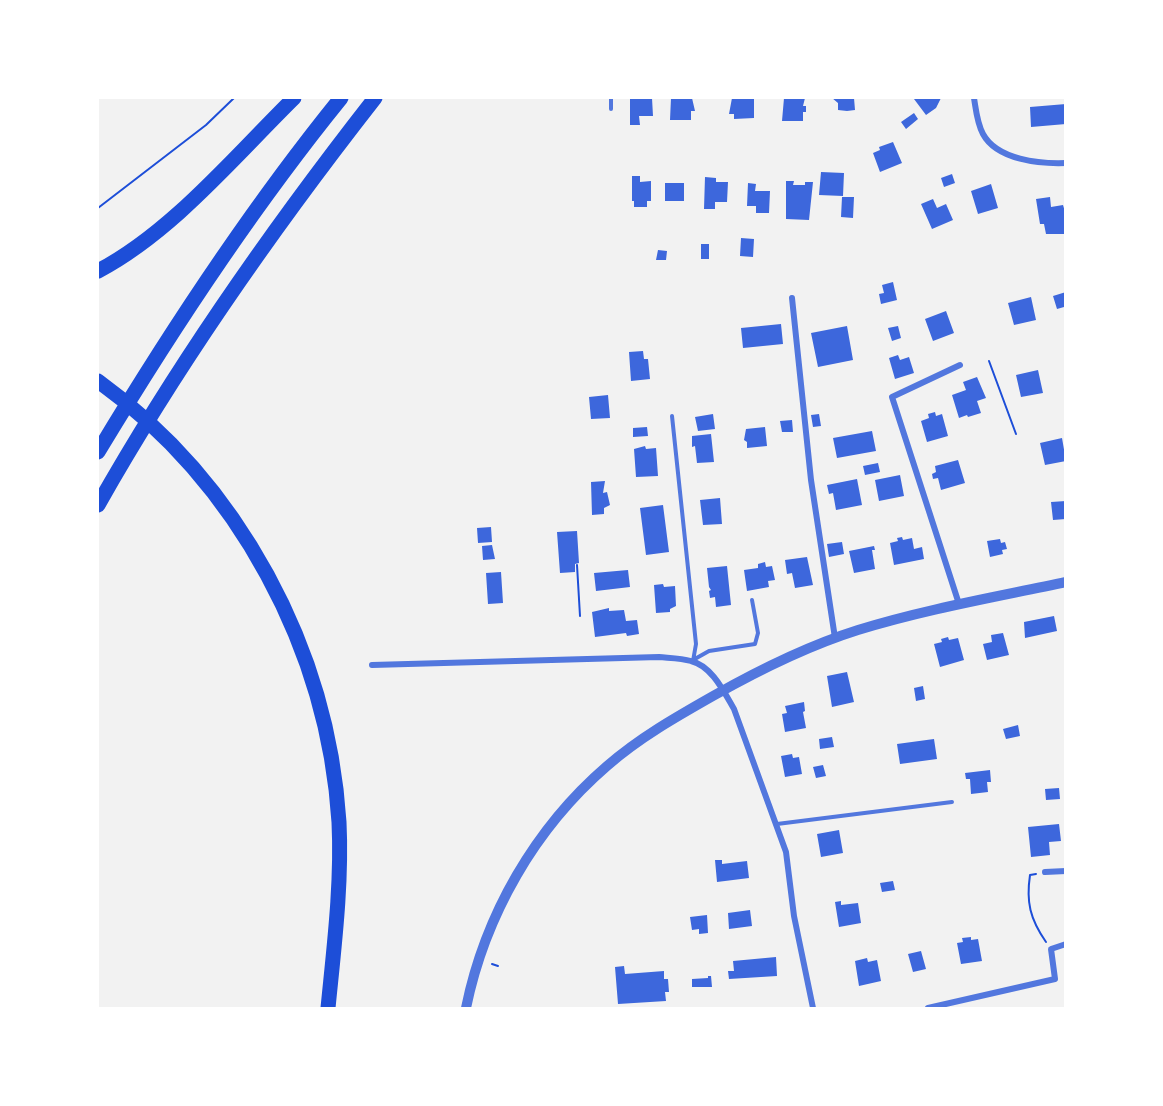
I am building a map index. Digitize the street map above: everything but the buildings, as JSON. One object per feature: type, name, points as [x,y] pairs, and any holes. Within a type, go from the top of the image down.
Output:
[{"type":"highway","points":[[98,271],[137,247],[168,223],[294,98]]},
{"type":"highway","points":[[98,452],[213,271],[256,209],[341,98]]},
{"type":"highway","points":[[98,505],[159,402],[232,291],[322,166],[375,98]]},
{"type":"highway","points":[[98,381],[156,429],[204,481],[235,521],[278,593],[298,640],[329,743],[339,822],[336,919],[328,1008]]},
{"type":"street","points":[[974,98],[980,127],[990,143],[1026,161],[1065,163]]},
{"type":"street","points":[[792,298],[811,480],[835,638]]},
{"type":"street","points":[[959,604],[892,397],[960,365]]},
{"type":"street","points":[[466,1008],[477,961],[495,918],[516,876],[543,835],[583,789],[608,765],[662,726],[718,693],[802,651],[835,638],[959,604],[1065,582]]},
{"type":"street","points":[[372,665],[658,657],[693,661],[706,668],[718,693],[736,714],[786,852],[794,916],[813,1008]]},
{"type":"street","points":[[1045,872],[1065,870]]},
{"type":"street","points":[[928,1008],[1055,979],[1051,949],[1065,944]]},
{"type":"lane","points":[[611,98],[611,109]]},
{"type":"lane","points":[[672,416],[696,644],[693,661]]},
{"type":"lane","points":[[693,661],[709,651],[755,644],[758,633],[752,600]]},
{"type":"lane","points":[[777,824],[952,802]]},
{"type":"path","points":[[98,208],[206,125],[234,98]]},
{"type":"path","points":[[989,361],[1016,434]]},
{"type":"path","points":[[577,565],[580,616]]},
{"type":"path","points":[[1045,872],[1030,875],[1027,895],[1035,927],[1051,949]]}]
